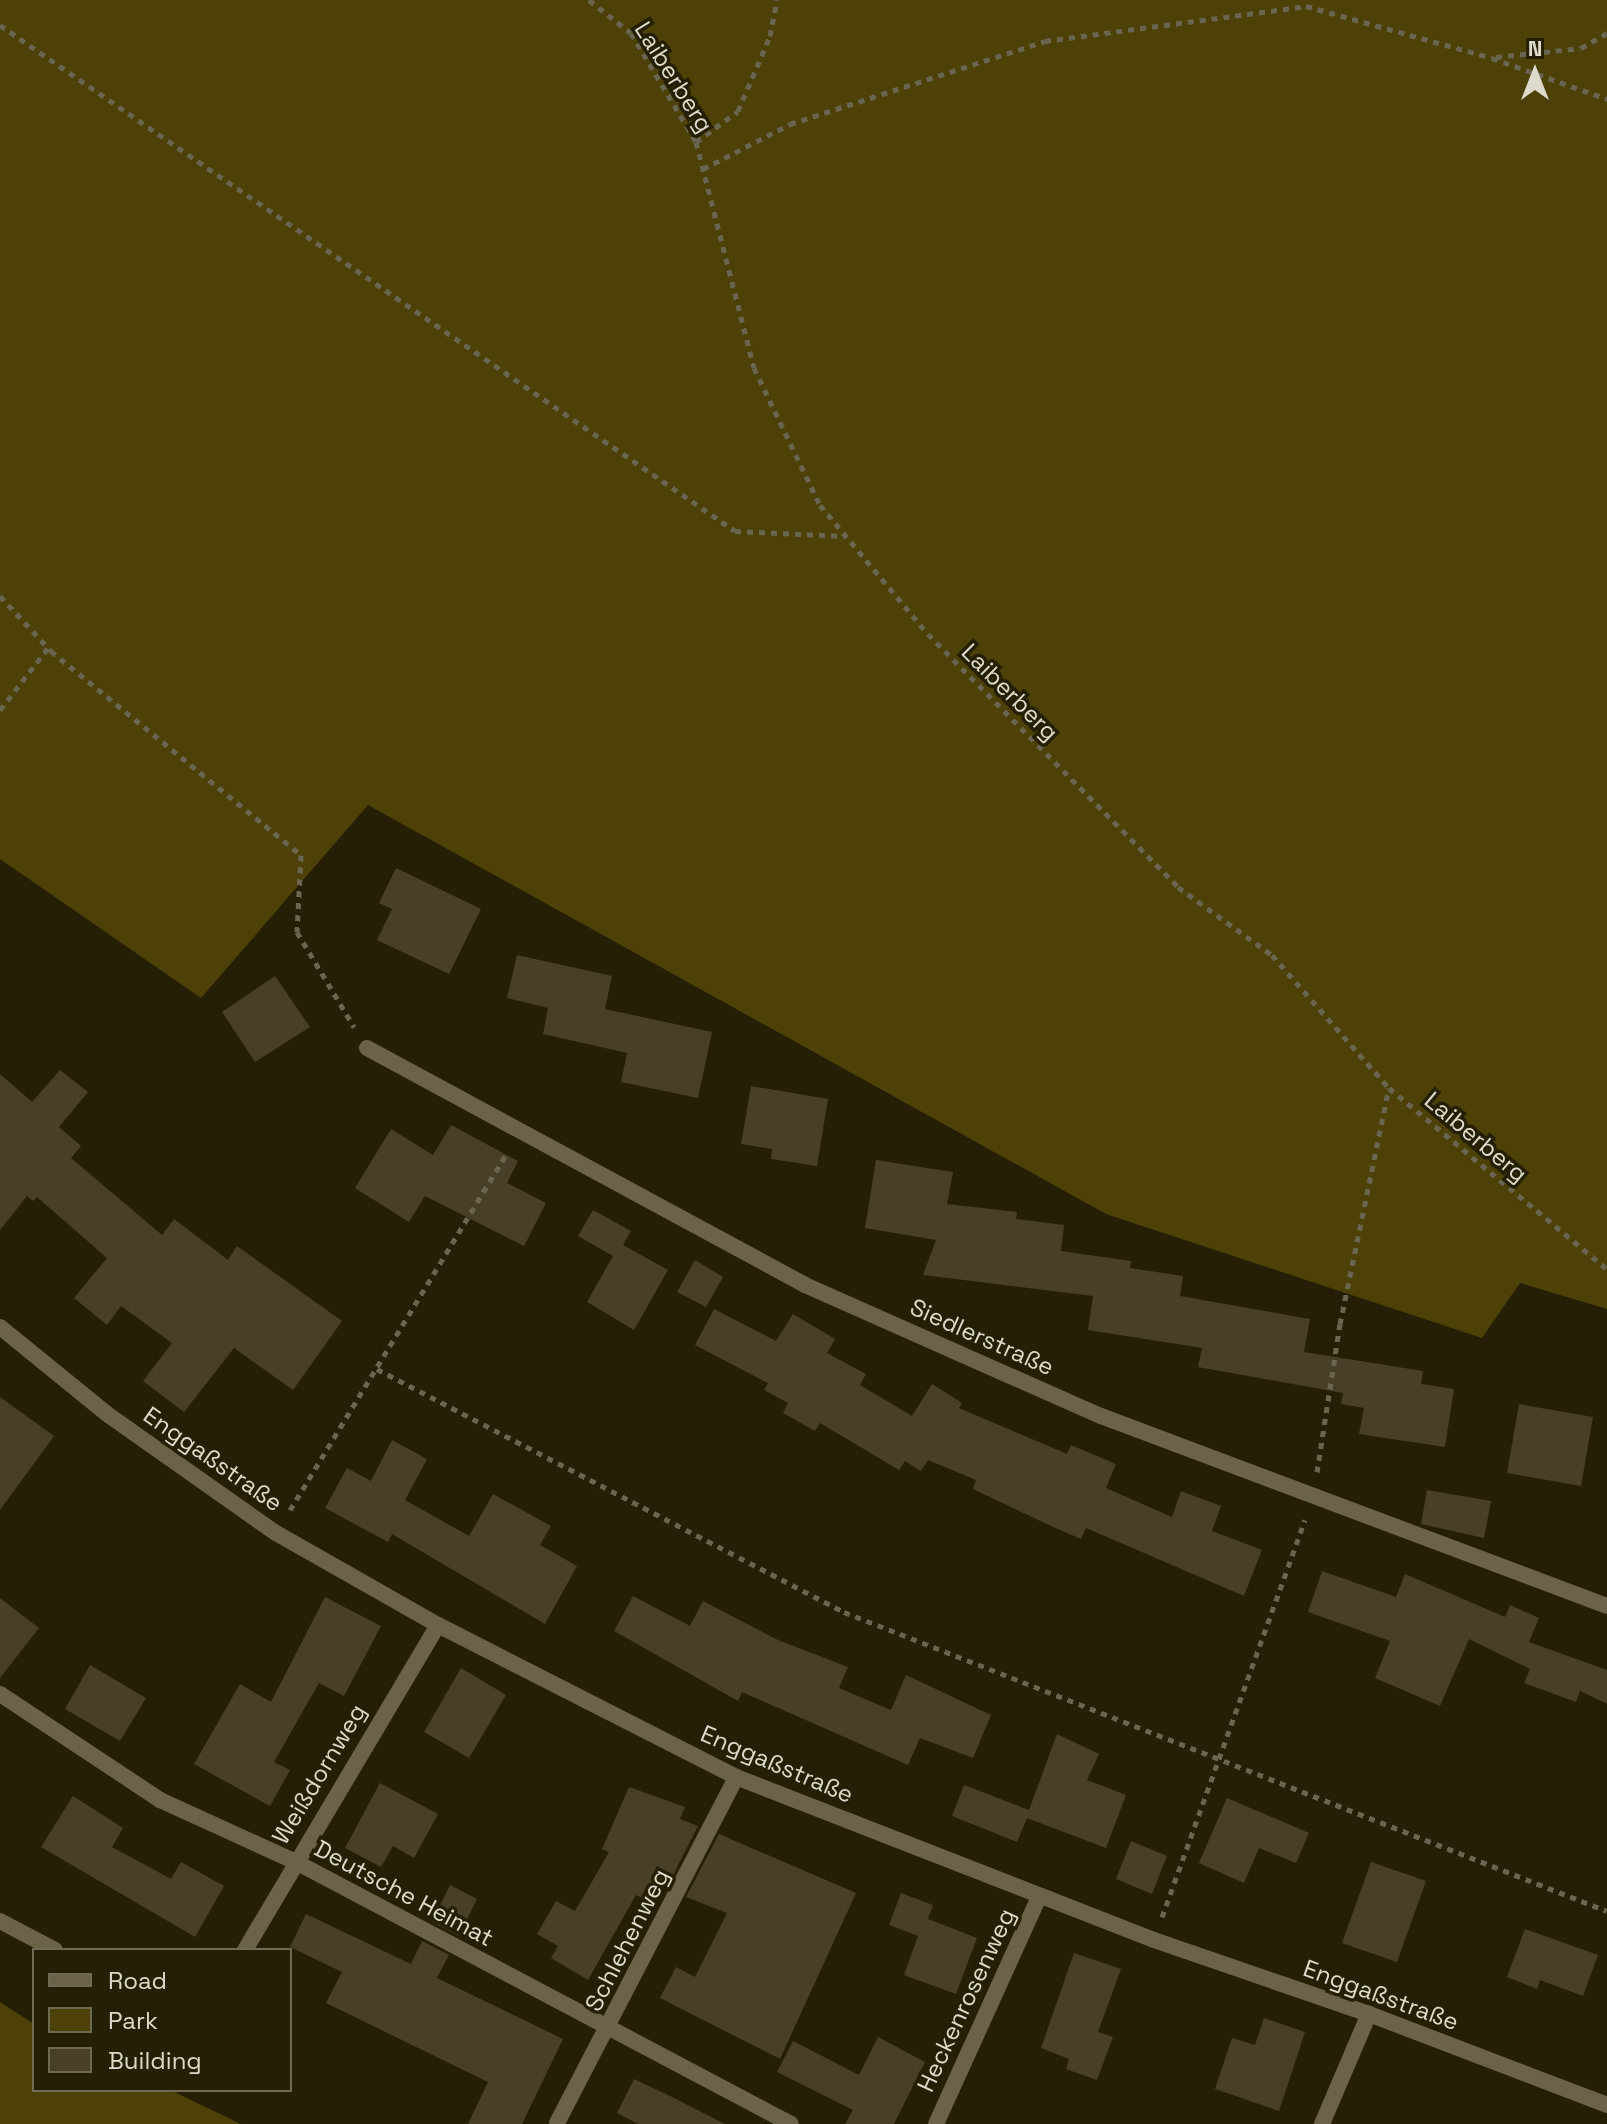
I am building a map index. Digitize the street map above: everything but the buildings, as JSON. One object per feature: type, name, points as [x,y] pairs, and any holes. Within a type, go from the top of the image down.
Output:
[{"type":"street","name":"Siedlerstraße","points":[[367,1048],[805,1285],[1101,1416],[1313,1499],[1607,1606]]},
{"type":"street","name":"Enggaßstraße","points":[[0,1327],[107,1414],[276,1533],[438,1625],[736,1777],[1039,1897],[1369,2014],[1607,2105]]},
{"type":"street","name":"Weißdornweg","points":[[246,1948],[294,1861],[438,1625]]},
{"type":"street","name":"Deutsche Heimat","points":[[0,1694],[160,1800],[294,1861],[791,2124]]},
{"type":"street","name":"Schlehenweg","points":[[557,2123],[609,2030],[736,1777]]},
{"type":"street","name":"Heckenrosenweg","points":[[936,2124],[1039,1897]]},
{"type":"street","points":[[0,1921],[51,1948]]},
{"type":"street","points":[[1322,2124],[1369,2014]]},
{"type":"path","name":"Laiberberg","points":[[589,0],[631,33],[696,142],[754,368],[820,505],[928,634],[1178,887],[1272,955],[1389,1088],[1607,1269]]},
{"type":"path","points":[[696,142],[738,111],[770,36],[777,0]]},
{"type":"path","points":[[703,169],[790,124],[1045,41],[1306,6],[1492,58],[1607,99]]},
{"type":"path","points":[[0,25],[735,531],[845,536]]},
{"type":"path","points":[[1492,58],[1581,48],[1607,33]]},
{"type":"path","points":[[0,596],[48,648],[301,855],[297,932],[367,1048]]},
{"type":"path","points":[[0,710],[48,648]]},
{"type":"path","points":[[1154,1940],[1313,1499],[1340,1324],[1389,1088]]},
{"type":"path","points":[[276,1533],[520,1131]]},
{"type":"path","points":[[377,1369],[844,1612],[1607,1911]]},
{"type":"green space","points":[[0,0],[1607,0],[1607,1309],[1520,1283],[1482,1338],[1106,1214],[368,805],[201,998],[0,859]]},
{"type":"green space","points":[[0,2002],[32,2023],[32,2092],[174,2092],[241,2124],[0,2124]]}]
